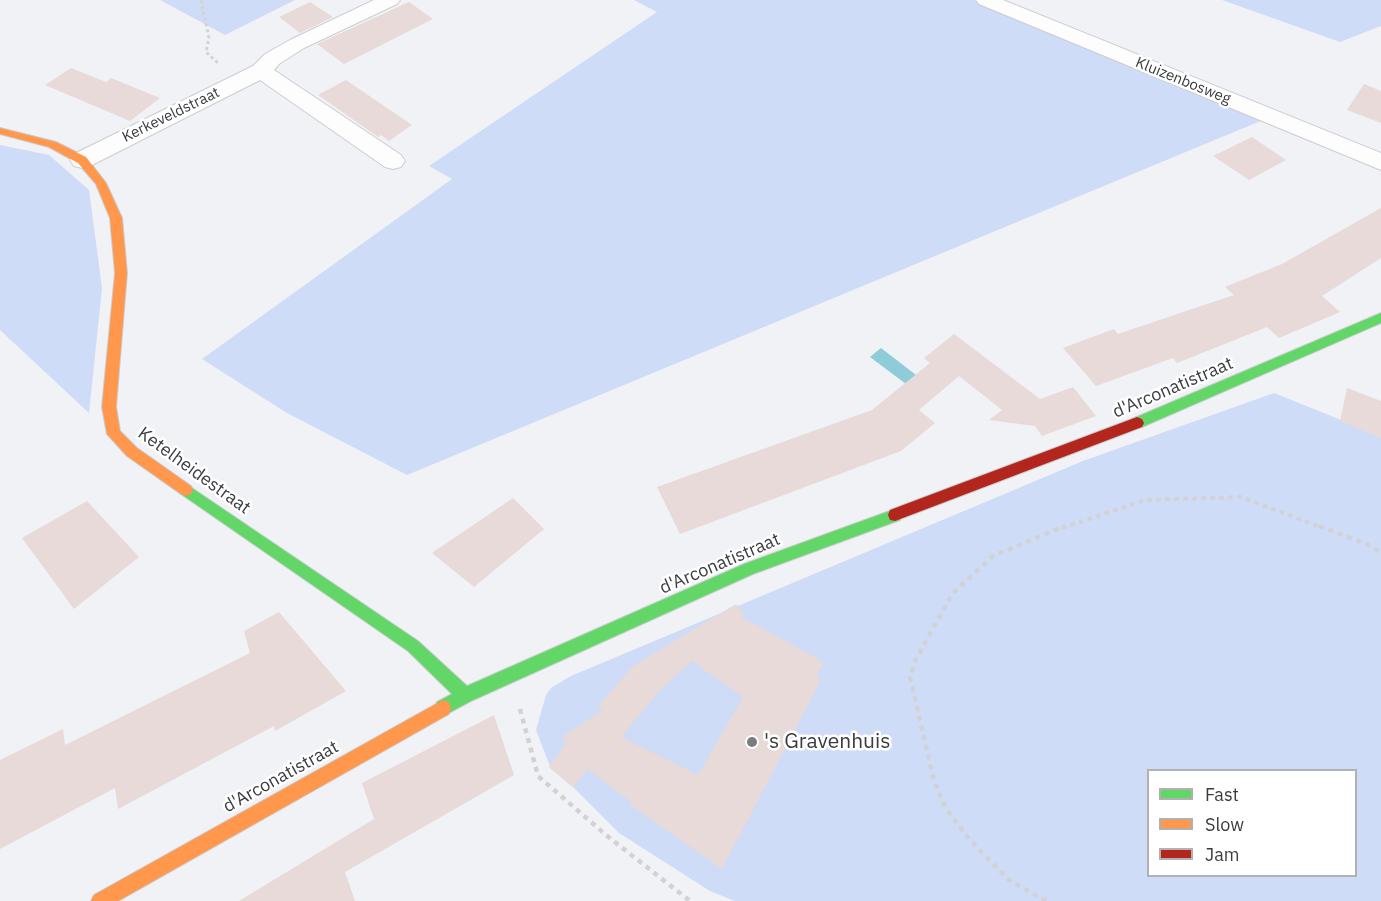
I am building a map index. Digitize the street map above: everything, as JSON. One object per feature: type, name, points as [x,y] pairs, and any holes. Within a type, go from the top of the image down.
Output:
[{"type":"street","name":"Kerkeveldstraat","points":[[82,159],[261,71],[272,59],[297,44],[390,0]]},
{"type":"street","name":"Kluizenbosweg","points":[[986,0],[1381,162]]},
{"type":"street","points":[[261,71],[393,161]]},
{"type":"street","name":"Ketelheidestraat","points":[[0,131],[52,144],[82,159],[101,183],[116,218],[121,273],[109,406],[114,434],[132,452],[413,646],[465,696]]},
{"type":"street","name":"d'Arconatistraat","points":[[100,901],[465,696],[749,569],[1101,438],[1381,318]]},
{"type":"path","points":[[201,0],[209,38],[206,52],[220,65]]},
{"type":"path","points":[[1046,901],[1009,880],[969,839],[945,807],[934,781],[910,677],[916,659],[952,594],[993,556],[1078,521],[1145,500],[1241,497],[1367,544],[1381,552]]},
{"type":"path","points":[[511,676],[538,776],[606,835],[690,901]]},
{"type":"shaded area","points":[[160,0],[295,0],[225,35]]},
{"type":"shaded area","points":[[634,0],[975,0],[1263,120],[407,475],[287,413],[202,359],[452,179],[429,166],[657,12]]},
{"type":"shaded area","points":[[1222,0],[1381,0],[1381,26],[1340,42]]},
{"type":"shaded area","points":[[0,145],[49,155],[89,190],[102,288],[89,413],[0,330]]},
{"type":"shaded area","points":[[881,348],[916,375],[906,384],[870,357]]},
{"type":"shaded area","points":[[1274,393],[1381,436],[1381,901],[735,901],[710,891],[619,833],[573,787],[551,769],[536,730],[546,695],[551,688],[571,676],[1083,461]]},
{"type":"building","points":[[310,2],[333,17],[300,33],[279,17]]},
{"type":"building","points":[[409,2],[433,19],[344,64],[317,44]]},
{"type":"building","points":[[71,68],[106,82],[111,78],[160,98],[130,121],[45,85]]},
{"type":"building","points":[[346,80],[412,125],[389,141],[381,135],[378,137],[318,95]]},
{"type":"building","points":[[1364,84],[1381,91],[1381,123],[1347,110]]},
{"type":"building","points":[[1252,137],[1286,160],[1249,180],[1213,156]]},
{"type":"building","points":[[1381,208],[1381,258],[1322,296],[1340,312],[1279,338],[1267,327],[1177,363],[1173,358],[1096,386],[1063,348],[1114,329],[1118,334],[1234,295],[1225,287],[1282,264]]},
{"type":"building","points":[[954,334],[1040,399],[1073,387],[1096,416],[1042,436],[1035,426],[989,420],[1002,410],[959,376],[919,410],[935,423],[901,451],[680,534],[657,487],[872,410],[930,363],[924,358]]},
{"type":"building","points":[[1347,388],[1381,401],[1381,438],[1340,421]]},
{"type":"building","points":[[513,498],[544,529],[474,587],[432,553]]},
{"type":"building","points":[[87,501],[139,557],[74,609],[22,538]]},
{"type":"building","name":"'s Gravenhuis","points":[[736,604],[744,615],[741,617],[824,662],[816,677],[821,680],[722,869],[629,804],[631,802],[588,769],[573,787],[549,767],[565,745],[563,736],[603,710],[598,706],[633,666]],"holes":[[[692,661],[743,697],[698,775],[621,737],[661,689]]]},
{"type":"building","points":[[279,612],[346,691],[275,731],[274,726],[118,809],[115,788],[0,849],[0,760],[63,729],[65,745],[250,653],[244,631]]},
{"type":"building","points":[[494,715],[514,775],[345,872],[355,901],[239,901],[374,819],[362,783]]},
{"type":"traffic: fast","points":[[1137,423],[1381,318]]},
{"type":"traffic: fast","points":[[186,490],[413,646],[465,695]]},
{"type":"traffic: fast","points":[[443,708],[465,695],[749,569],[895,515]]},
{"type":"traffic: slow","points":[[0,131],[52,144],[82,160],[101,183],[116,218],[121,273],[109,407],[114,434],[132,452],[186,490]]},
{"type":"traffic: slow","points":[[100,901],[443,708]]},
{"type":"traffic: jam","points":[[895,515],[1137,423]]},
{"type":"place","name":"'s Gravenhuis","points":[[752,742]]}]
